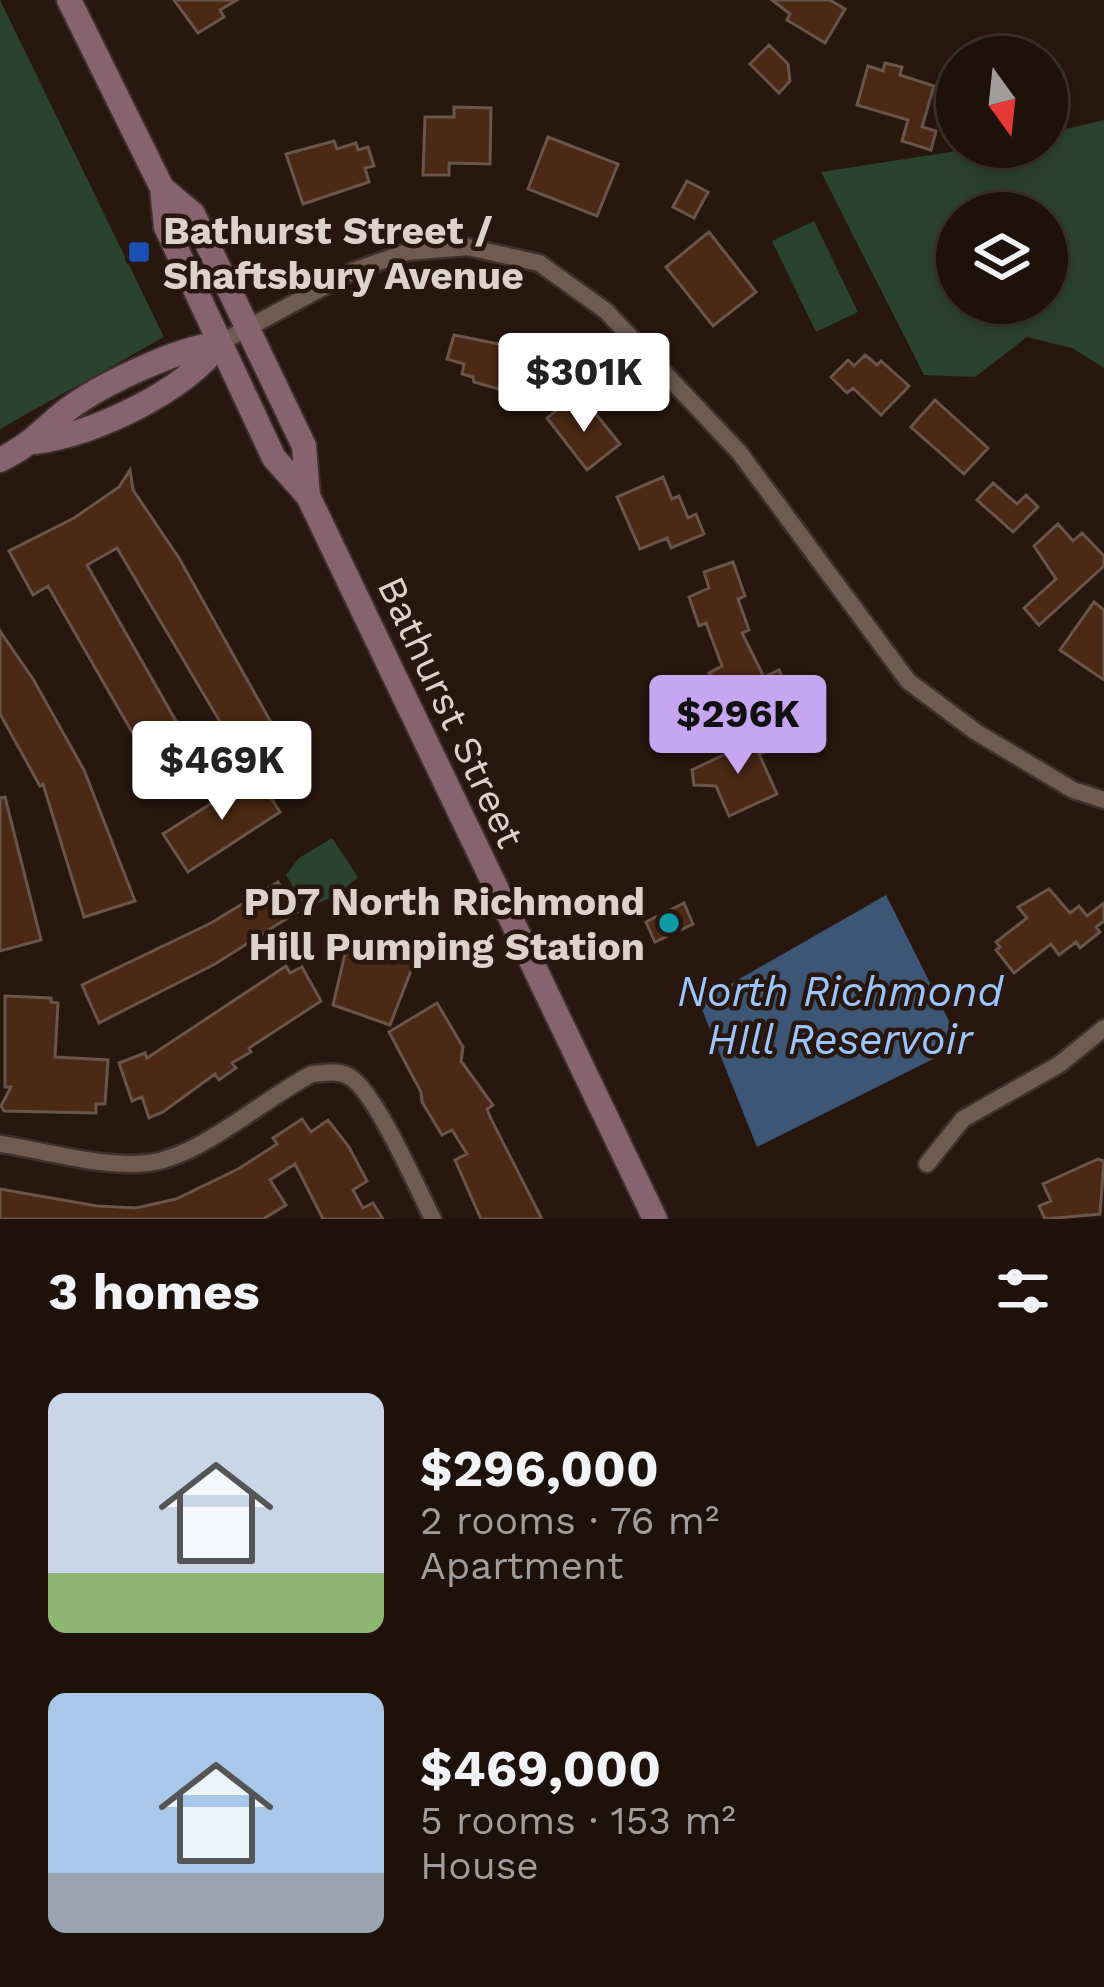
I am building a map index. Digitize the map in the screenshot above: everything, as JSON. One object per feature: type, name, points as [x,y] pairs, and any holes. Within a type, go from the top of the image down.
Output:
[{"type":"main road","name":"Bathurst Street","points":[[69,0],[162,188],[166,226],[274,458],[308,496],[655,1219]]},
{"type":"main road","name":"Bathurst Street","points":[[162,188],[193,214],[304,446],[308,496]]},
{"type":"main road","points":[[0,460],[36,442],[79,435],[200,370],[220,343]]},
{"type":"street","points":[[220,343],[353,271],[407,252],[468,247],[539,263],[606,311],[739,452],[908,681],[976,732],[1073,790],[1104,800]]},
{"type":"street","points":[[927,1164],[963,1119],[1060,1064],[1104,1028]]},
{"type":"street","points":[[0,1144],[148,1163],[175,1156],[312,1074],[334,1072],[349,1076],[373,1104],[433,1219]]},
{"type":"green space","points":[[0,0],[164,337],[0,429]]},
{"type":"green space","points":[[1104,120],[1104,368],[1072,348],[1027,337],[975,377],[924,375],[821,172],[936,154],[936,168],[1068,168],[1068,128]]},
{"type":"green space","points":[[814,221],[858,312],[816,332],[772,241]]},
{"type":"green space","points":[[332,838],[358,877],[338,895],[306,908],[286,875],[299,858]]},
{"type":"water","name":"North Richmond HIll Reservoir","points":[[886,895],[961,1045],[757,1147],[699,1002]]},
{"type":"building","points":[[174,0],[237,0],[220,10],[224,17],[198,33]]},
{"type":"building","points":[[772,0],[830,0],[845,9],[825,43],[787,20],[790,14]]},
{"type":"building","points":[[769,45],[788,64],[790,81],[779,93],[750,64]]},
{"type":"building","points":[[885,63],[902,67],[900,75],[934,86],[922,127],[936,131],[931,150],[902,141],[908,120],[857,105],[868,66],[883,71]]},
{"type":"building","points":[[454,107],[491,108],[490,164],[449,163],[449,175],[423,175],[425,117],[454,117]]},
{"type":"building","points":[[548,137],[618,164],[597,216],[528,189]]},
{"type":"building","points":[[334,141],[337,149],[356,143],[358,150],[368,147],[374,166],[365,168],[369,182],[303,204],[286,154]]},
{"type":"building","points":[[687,181],[708,192],[694,218],[673,207]]},
{"type":"building","points":[[709,232],[756,292],[713,326],[666,267]]},
{"type":"building","points":[[454,335],[514,347],[502,390],[474,382],[473,377],[462,374],[464,364],[447,359]]},
{"type":"building","points":[[865,355],[877,365],[881,361],[909,386],[881,415],[853,388],[847,393],[831,377],[848,360],[854,366]]},
{"type":"building","points":[[935,400],[988,448],[964,474],[911,427]]},
{"type":"building","points":[[567,402],[584,423],[595,413],[620,444],[587,470],[547,418]]},
{"type":"building","points":[[130,470],[133,490],[179,558],[273,726],[235,747],[117,548],[87,565],[208,777],[170,798],[48,586],[33,595],[9,551],[74,518],[119,487]]},
{"type":"building","points":[[663,477],[672,499],[679,496],[688,518],[696,514],[704,534],[671,548],[667,538],[640,549],[617,497]]},
{"type":"building","points":[[993,483],[1017,504],[1026,495],[1038,507],[1013,532],[977,500]]},
{"type":"building","points":[[1058,524],[1073,541],[1082,533],[1104,556],[1104,566],[1039,625],[1024,608],[1056,579],[1034,546]]},
{"type":"building","points":[[733,562],[745,596],[738,599],[749,630],[742,633],[764,677],[779,670],[788,690],[745,707],[739,695],[724,703],[709,673],[722,666],[706,623],[699,626],[689,597],[709,588],[704,572]]},
{"type":"building","points":[[1094,602],[1104,610],[1104,680],[1060,650]]},
{"type":"building","points":[[0,631],[84,770],[135,901],[84,917],[43,784],[40,786],[0,714]]},
{"type":"building","points":[[759,738],[765,752],[759,754],[777,794],[729,816],[716,786],[694,785],[692,770]]},
{"type":"building","points":[[256,775],[280,812],[188,872],[163,834]]},
{"type":"building","points":[[5,797],[41,940],[0,951],[0,798]]},
{"type":"building","points":[[278,882],[297,912],[215,964],[99,1023],[82,985],[211,923]]},
{"type":"building","points":[[1049,889],[1070,913],[1079,906],[1087,916],[1104,903],[1104,921],[1096,927],[1100,932],[1080,948],[1076,942],[1059,955],[1051,944],[1014,973],[996,950],[1000,947],[996,942],[1027,918],[1018,907]]},
{"type":"building","name":"PD7 North Richmond Hill Pumping Station","points":[[684,903],[693,924],[655,942],[646,922]]},
{"type":"building","points":[[348,941],[362,944],[359,955],[414,963],[390,1025],[333,1005]]},
{"type":"building","points":[[286,966],[290,973],[302,967],[321,1001],[249,1048],[251,1052],[232,1063],[236,1068],[219,1080],[215,1074],[163,1112],[149,1118],[142,1097],[132,1101],[119,1063],[145,1053],[147,1058]]},
{"type":"building","points":[[5,996],[51,998],[58,1003],[55,1057],[108,1060],[105,1104],[96,1104],[96,1113],[4,1111],[1,1106],[11,1087],[5,1087]]},
{"type":"building","points":[[437,1003],[463,1047],[461,1061],[493,1105],[487,1109],[490,1117],[542,1219],[481,1219],[455,1160],[467,1154],[452,1130],[442,1135],[422,1102],[389,1032]]},
{"type":"building","points":[[302,1119],[311,1132],[328,1120],[367,1181],[353,1190],[363,1208],[373,1203],[383,1219],[323,1219],[295,1164],[270,1180],[286,1205],[263,1219],[0,1219],[0,1189],[97,1206],[136,1208],[176,1199],[238,1169],[277,1144],[273,1138]]},
{"type":"building","points":[[1098,1159],[1104,1161],[1100,1214],[1045,1219],[1039,1206],[1051,1201],[1043,1184]]},
{"type":"place","name":"Bathurst Street / Shaftsbury Avenue","points":[[139,252]]},
{"type":"place","name":"PD7 North Richmond Hill Pumping Station","points":[[669,923]]}]
